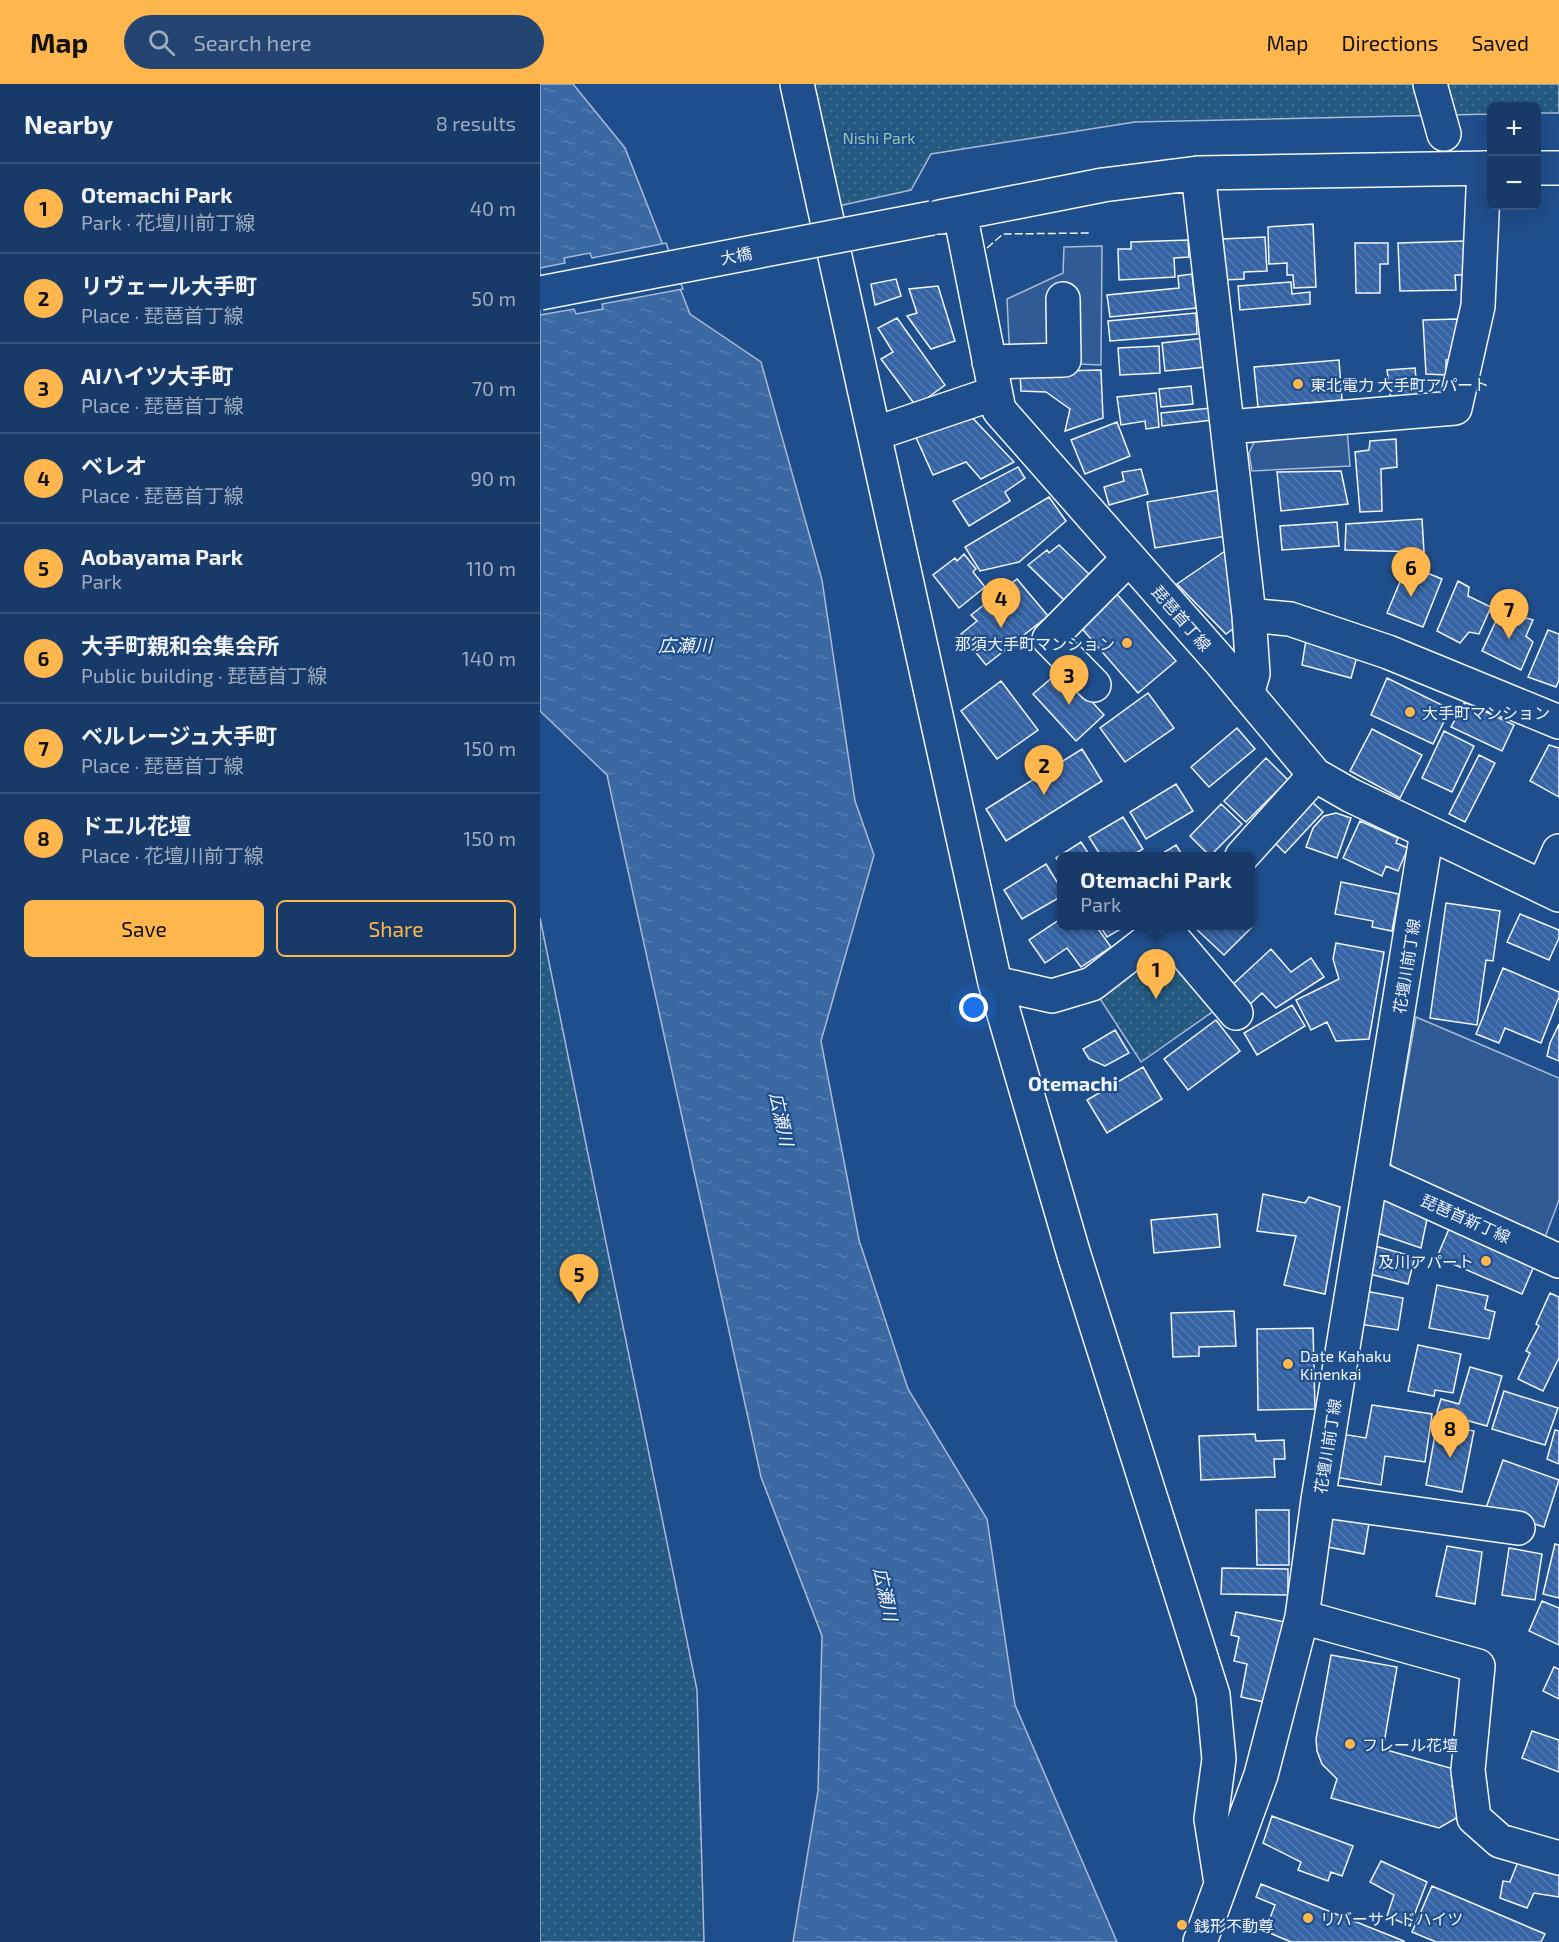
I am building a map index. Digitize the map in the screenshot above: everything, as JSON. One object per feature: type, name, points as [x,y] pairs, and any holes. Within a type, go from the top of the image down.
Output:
[{"type":"street","points":[[796,84],[995,983],[1074,1255],[1213,1695],[1219,1759],[1211,1819],[1221,1883]]},
{"type":"street","points":[[1430,84],[1444,134]]},
{"type":"street","name":"大橋","points":[[540,293],[1103,185],[1198,172],[1487,168]]},
{"type":"street","points":[[1541,168],[1559,168]]},
{"type":"street","points":[[1198,172],[1249,615],[1253,674],[1247,694]]},
{"type":"street","points":[[1228,427],[1455,408],[1478,306],[1487,182]]},
{"type":"street","name":"琵琶首丁線","points":[[946,216],[989,362],[999,410],[1315,774],[1350,795],[1551,891]]},
{"type":"street","points":[[989,362],[1064,360],[1063,299]]},
{"type":"street","points":[[874,435],[995,393]]},
{"type":"street","points":[[1094,685],[1049,639],[1129,558]]},
{"type":"street","points":[[1249,615],[1290,619],[1388,652],[1559,722]]},
{"type":"street","points":[[1246,852],[1315,774]]},
{"type":"street","name":"花壇川前丁線","points":[[1200,1942],[1261,1775],[1302,1617],[1318,1500],[1427,832]]},
{"type":"street","points":[[1551,891],[1559,851]]},
{"type":"street","points":[[995,983],[1052,996],[1092,984],[1162,930]]},
{"type":"street","points":[[1168,930],[1236,1013]]},
{"type":"street","name":"琵琶首新丁線","points":[[1372,1176],[1559,1261]]},
{"type":"street","points":[[1318,1500],[1518,1528]]},
{"type":"street","points":[[1302,1617],[1478,1666],[1468,1770],[1474,1818],[1500,1841],[1559,1858]]},
{"type":"green space","name":"Nishi Park","points":[[814,84],[1559,84],[1559,113],[1541,113],[1541,102],[1487,102],[1487,114],[1135,122],[931,154],[911,190],[838,206]]},
{"type":"green space","points":[[540,918],[697,1690],[704,1942],[540,1942]]},
{"type":"green space","points":[[1162,943],[1218,1008],[1141,1062],[1095,991]]},
{"type":"shaded area","points":[[1102,246],[1101,365],[1010,361],[1007,299],[1063,273],[1064,247]]},
{"type":"shaded area","points":[[1347,429],[1350,466],[1252,471],[1249,453],[1257,436]]},
{"type":"shaded area","points":[[1416,1017],[1559,1078],[1559,1200],[1544,1240],[1401,1178],[1390,1163]]},
{"type":"water","name":"広瀬川","points":[[540,84],[573,84],[625,148],[690,314],[761,362],[822,580],[855,801],[874,855],[821,1041],[859,1240],[908,1389],[987,1519],[1015,1705],[1117,1942],[793,1942],[818,1791],[822,1636],[761,1477],[607,775],[540,711]]},
{"type":"pier","points":[[666,243],[683,289],[602,304],[603,309],[576,314],[574,309],[540,315],[540,268],[565,263],[564,258],[590,253],[592,258]]},
{"type":"building","points":[[1313,224],[1316,287],[1294,288],[1293,275],[1287,275],[1287,263],[1269,264],[1268,227]]},
{"type":"building","points":[[1265,237],[1267,271],[1244,272],[1244,279],[1224,280],[1222,239]]},
{"type":"building","points":[[1188,240],[1189,257],[1174,258],[1175,277],[1119,280],[1118,249],[1131,249],[1131,242]]},
{"type":"building","points":[[1465,241],[1466,275],[1455,275],[1456,290],[1400,291],[1398,243]]},
{"type":"building","points":[[1355,243],[1388,243],[1388,264],[1380,264],[1380,293],[1356,293]]},
{"type":"building","points":[[1192,274],[1196,308],[1110,317],[1107,295],[1179,288],[1178,276]]},
{"type":"building","points":[[896,279],[901,296],[875,305],[871,284]]},
{"type":"building","points":[[1291,282],[1292,294],[1310,292],[1310,304],[1240,310],[1238,286]]},
{"type":"building","points":[[938,286],[955,341],[931,349],[907,316],[917,313],[909,289]]},
{"type":"building","points":[[1196,313],[1197,334],[1110,341],[1108,321]]},
{"type":"building","points":[[897,318],[945,385],[916,406],[881,359],[893,352],[878,328]]},
{"type":"building","points":[[1457,319],[1457,357],[1446,360],[1446,375],[1426,374],[1423,320]]},
{"type":"building","points":[[1204,338],[1207,367],[1165,371],[1162,343]]},
{"type":"building","points":[[1159,346],[1160,373],[1120,375],[1118,348]]},
{"type":"building","name":"東北電力 大手町アパート","points":[[1339,360],[1342,400],[1258,407],[1254,367]]},
{"type":"building","points":[[1415,368],[1418,397],[1391,400],[1387,370]]},
{"type":"building","points":[[1101,370],[1103,418],[1065,431],[1070,409],[1046,392],[1021,391],[1020,372]]},
{"type":"building","points":[[1191,386],[1193,404],[1161,407],[1159,389]]},
{"type":"building","points":[[1156,393],[1159,427],[1146,429],[1145,421],[1121,425],[1117,397]]},
{"type":"building","points":[[1211,408],[1212,420],[1162,426],[1161,413]]},
{"type":"building","points":[[966,411],[1014,462],[981,479],[966,462],[933,475],[914,433]]},
{"type":"building","points":[[1117,422],[1130,456],[1085,474],[1071,440]]},
{"type":"building","points":[[1396,439],[1397,467],[1381,469],[1382,511],[1360,512],[1355,452],[1369,450],[1370,441]]},
{"type":"building","points":[[1018,467],[1025,478],[1005,492],[1010,501],[969,526],[953,501]]},
{"type":"building","points":[[1141,469],[1148,494],[1109,505],[1104,487],[1124,481],[1122,472]]},
{"type":"building","points":[[1341,471],[1348,504],[1281,511],[1277,472]]},
{"type":"building","points":[[1219,490],[1227,536],[1155,548],[1147,502]]},
{"type":"building","points":[[1049,497],[1066,521],[1019,562],[980,571],[965,547]]},
{"type":"building","points":[[1422,519],[1424,552],[1345,550],[1346,524]]},
{"type":"building","points":[[1337,522],[1339,546],[1282,550],[1280,526]]},
{"type":"building","points":[[1059,545],[1092,577],[1066,602],[1028,565],[1047,550],[1049,553]]},
{"type":"building","points":[[1231,547],[1241,623],[1226,634],[1177,584]]},
{"type":"building","points":[[964,554],[976,569],[973,572],[985,587],[959,608],[933,575],[955,558],[957,561]]},
{"type":"building","points":[[1407,565],[1442,579],[1423,627],[1387,613]]},
{"type":"building","points":[[1017,579],[1048,616],[986,665],[961,634],[977,621],[971,615]]},
{"type":"building","points":[[1458,581],[1469,587],[1468,596],[1491,607],[1479,634],[1469,632],[1460,643],[1437,631]]},
{"type":"building","name":"那須大手町マンション","points":[[1115,592],[1176,661],[1138,693],[1078,624]]},
{"type":"building","points":[[1501,610],[1533,620],[1526,636],[1533,642],[1521,670],[1482,651]]},
{"type":"building","points":[[1548,630],[1559,634],[1559,680],[1556,687],[1528,677]]},
{"type":"building","points":[[1306,640],[1358,653],[1351,678],[1302,665]]},
{"type":"building","points":[[1062,669],[1104,715],[1076,741],[1033,694]]},
{"type":"building","name":"大手町マンション","points":[[1387,678],[1450,709],[1433,744],[1371,715]]},
{"type":"building","points":[[1001,681],[1038,730],[997,759],[961,711]]},
{"type":"building","points":[[1148,693],[1174,728],[1125,762],[1100,728]]},
{"type":"building","points":[[1465,702],[1514,725],[1502,751],[1451,727]]},
{"type":"building","points":[[1237,728],[1255,749],[1209,787],[1191,767]]},
{"type":"building","points":[[1372,729],[1422,755],[1400,798],[1350,771]]},
{"type":"building","points":[[1444,731],[1474,746],[1452,792],[1422,778]]},
{"type":"building","points":[[1549,745],[1559,748],[1559,797],[1530,781]]},
{"type":"building","points":[[1082,749],[1102,781],[1006,841],[986,809]]},
{"type":"building","points":[[1479,755],[1495,763],[1465,822],[1449,814]]},
{"type":"building","points":[[1266,758],[1288,780],[1246,822],[1224,801]]},
{"type":"building","points":[[1176,784],[1193,811],[1146,839],[1130,812]]},
{"type":"building","points":[[1310,800],[1323,812],[1285,853],[1272,840]]},
{"type":"building","points":[[1221,804],[1242,824],[1214,852],[1206,852],[1190,836]]},
{"type":"building","points":[[1336,813],[1351,818],[1337,858],[1306,847],[1313,828],[1324,816]]},
{"type":"building","points":[[1123,817],[1143,849],[1138,852],[1098,852],[1089,837]]},
{"type":"building","points":[[1360,821],[1398,838],[1396,843],[1408,848],[1398,871],[1386,866],[1382,876],[1343,858]]},
{"type":"building","points":[[1081,842],[1087,852],[1065,852]]},
{"type":"building","points":[[1176,845],[1180,852],[1165,852]]},
{"type":"building","points":[[1046,864],[1057,882],[1057,899],[1022,919],[1004,890]]},
{"type":"building","points":[[1341,882],[1399,894],[1392,931],[1372,927],[1373,921],[1335,914]]},
{"type":"building","points":[[1446,903],[1500,911],[1493,961],[1486,960],[1477,1025],[1430,1018]]},
{"type":"building","points":[[1520,914],[1559,930],[1559,938],[1549,960],[1507,942]]},
{"type":"building","points":[[1057,921],[1057,930],[1099,930],[1111,947],[1081,967],[1067,948],[1045,963],[1029,940]]},
{"type":"building","points":[[1103,930],[1119,930],[1107,937]]},
{"type":"building","points":[[1197,930],[1249,930],[1224,955]]},
{"type":"building","points":[[1336,943],[1384,952],[1369,1039],[1336,1041],[1327,1022],[1311,1030],[1296,1000],[1339,979],[1333,959]]},
{"type":"building","points":[[1271,949],[1291,972],[1311,958],[1324,977],[1276,1008],[1262,993],[1247,1007],[1229,988]]},
{"type":"building","points":[[1503,968],[1559,992],[1541,1043],[1505,1028],[1499,1043],[1476,1034]]},
{"type":"building","points":[[1292,1005],[1305,1026],[1257,1055],[1244,1033]]},
{"type":"building","points":[[1216,1020],[1240,1051],[1188,1090],[1164,1059]]},
{"type":"building","points":[[1559,1024],[1559,1061],[1547,1056]]},
{"type":"building","points":[[1115,1030],[1129,1053],[1105,1066],[1089,1059],[1083,1049]]},
{"type":"building","points":[[1143,1067],[1162,1099],[1107,1133],[1087,1100]]},
{"type":"building","points":[[1263,1194],[1305,1203],[1309,1197],[1340,1207],[1325,1294],[1284,1285],[1296,1236],[1257,1231]]},
{"type":"building","points":[[1380,1199],[1407,1205],[1427,1219],[1421,1248],[1371,1231]]},
{"type":"building","points":[[1217,1214],[1220,1247],[1154,1253],[1151,1220]]},
{"type":"building","name":"及川アパート","points":[[1449,1229],[1534,1266],[1522,1294],[1437,1257]]},
{"type":"building","points":[[1368,1244],[1415,1257],[1408,1284],[1362,1272]]},
{"type":"building","points":[[1437,1285],[1488,1296],[1485,1309],[1495,1312],[1489,1339],[1429,1328]]},
{"type":"building","points":[[1365,1291],[1403,1298],[1398,1330],[1359,1324]]},
{"type":"building","points":[[1550,1293],[1559,1297],[1559,1358],[1543,1391],[1518,1379],[1530,1353],[1526,1351],[1539,1326],[1536,1324]]},
{"type":"building","points":[[1234,1311],[1236,1346],[1199,1347],[1199,1356],[1173,1357],[1171,1313]]},
{"type":"building","points":[[1313,1328],[1315,1409],[1258,1410],[1257,1329]]},
{"type":"building","points":[[1418,1345],[1461,1354],[1453,1393],[1435,1390],[1434,1396],[1408,1391]]},
{"type":"building","points":[[1470,1367],[1502,1376],[1487,1426],[1437,1412],[1441,1399],[1459,1404]]},
{"type":"building","points":[[1504,1391],[1558,1408],[1545,1445],[1492,1429]]},
{"type":"building","points":[[1372,1405],[1432,1414],[1425,1462],[1385,1456],[1381,1485],[1335,1477],[1342,1434],[1366,1438]]},
{"type":"building","points":[[1437,1424],[1474,1431],[1462,1492],[1426,1485]]},
{"type":"building","points":[[1555,1430],[1559,1431],[1559,1464],[1547,1459]]},
{"type":"building","points":[[1255,1434],[1256,1441],[1284,1440],[1285,1459],[1274,1459],[1275,1477],[1201,1480],[1199,1436]]},
{"type":"building","points":[[1503,1460],[1559,1480],[1544,1527],[1486,1508]]},
{"type":"building","points":[[1256,1510],[1289,1510],[1289,1565],[1257,1565]]},
{"type":"building","points":[[1323,1513],[1369,1523],[1364,1554],[1317,1545]]},
{"type":"building","points":[[1555,1544],[1559,1545],[1559,1598],[1543,1594]]},
{"type":"building","points":[[1447,1546],[1482,1552],[1475,1604],[1436,1596]]},
{"type":"building","points":[[1509,1548],[1542,1554],[1535,1600],[1502,1595]]},
{"type":"building","points":[[1222,1568],[1288,1569],[1288,1595],[1221,1594]]},
{"type":"building","points":[[1542,1601],[1559,1608],[1559,1645],[1529,1631]]},
{"type":"building","points":[[1236,1612],[1285,1622],[1269,1703],[1241,1697],[1247,1664],[1234,1661],[1239,1637],[1231,1635]]},
{"type":"building","name":"フレール花壇","points":[[1331,1655],[1397,1667],[1383,1749],[1457,1770],[1452,1786],[1467,1812],[1439,1828],[1331,1798],[1337,1779],[1322,1764],[1317,1751],[1316,1739]]},
{"type":"building","points":[[1554,1667],[1559,1669],[1559,1699],[1543,1691]]},
{"type":"building","points":[[1532,1731],[1559,1740],[1559,1772],[1522,1758]]},
{"type":"building","points":[[1272,1816],[1353,1846],[1342,1876],[1331,1872],[1328,1881],[1298,1870],[1301,1862],[1263,1843]]},
{"type":"building","points":[[1519,1859],[1559,1868],[1559,1897],[1534,1893],[1527,1908],[1500,1898],[1503,1881],[1510,1882]]},
{"type":"building","points":[[1381,1861],[1427,1882],[1410,1926],[1387,1916],[1394,1895],[1370,1882]]},
{"type":"building","name":"リバーサイドハイツ","points":[[1261,1884],[1404,1942],[1291,1942],[1265,1931],[1275,1905],[1256,1897]]},
{"type":"building","points":[[1432,1886],[1545,1934],[1541,1942],[1436,1942],[1412,1932]]},
{"type":"fence","points":[[987,248],[1003,234],[1091,233]]},
{"type":"place","name":"東北電力 大手町アパート","points":[[1298,384]]},
{"type":"place","name":"大手町親和会集会所","points":[[1411,597]]},
{"type":"place","name":"ベレオ","points":[[1001,628]]},
{"type":"place","name":"ベルレージュ大手町","points":[[1509,639]]},
{"type":"place","name":"那須大手町マンション","points":[[1127,643]]},
{"type":"place","name":"AIハイツ大手町","points":[[1069,705]]},
{"type":"place","name":"大手町マンション","points":[[1410,712]]},
{"type":"place","name":"リヴェール大手町","points":[[1044,795]]},
{"type":"place","name":"Otemachi Park","points":[[1156,999]]},
{"type":"place","name":"及川アパート","points":[[1486,1261]]},
{"type":"place","name":"Aobayama Park","points":[[579,1304]]},
{"type":"place","name":"Date Kahaku Kinenkai","points":[[1288,1364]]},
{"type":"place","name":"ドエル花壇","points":[[1450,1458]]},
{"type":"place","name":"フレール花壇","points":[[1350,1744]]},
{"type":"place","name":"リバーサイドハイツ","points":[[1308,1918]]},
{"type":"place","name":"銭形不動尊","points":[[1182,1925]]},
{"type":"district","name":"Otemachi","points":[[1073,1083]]}]
